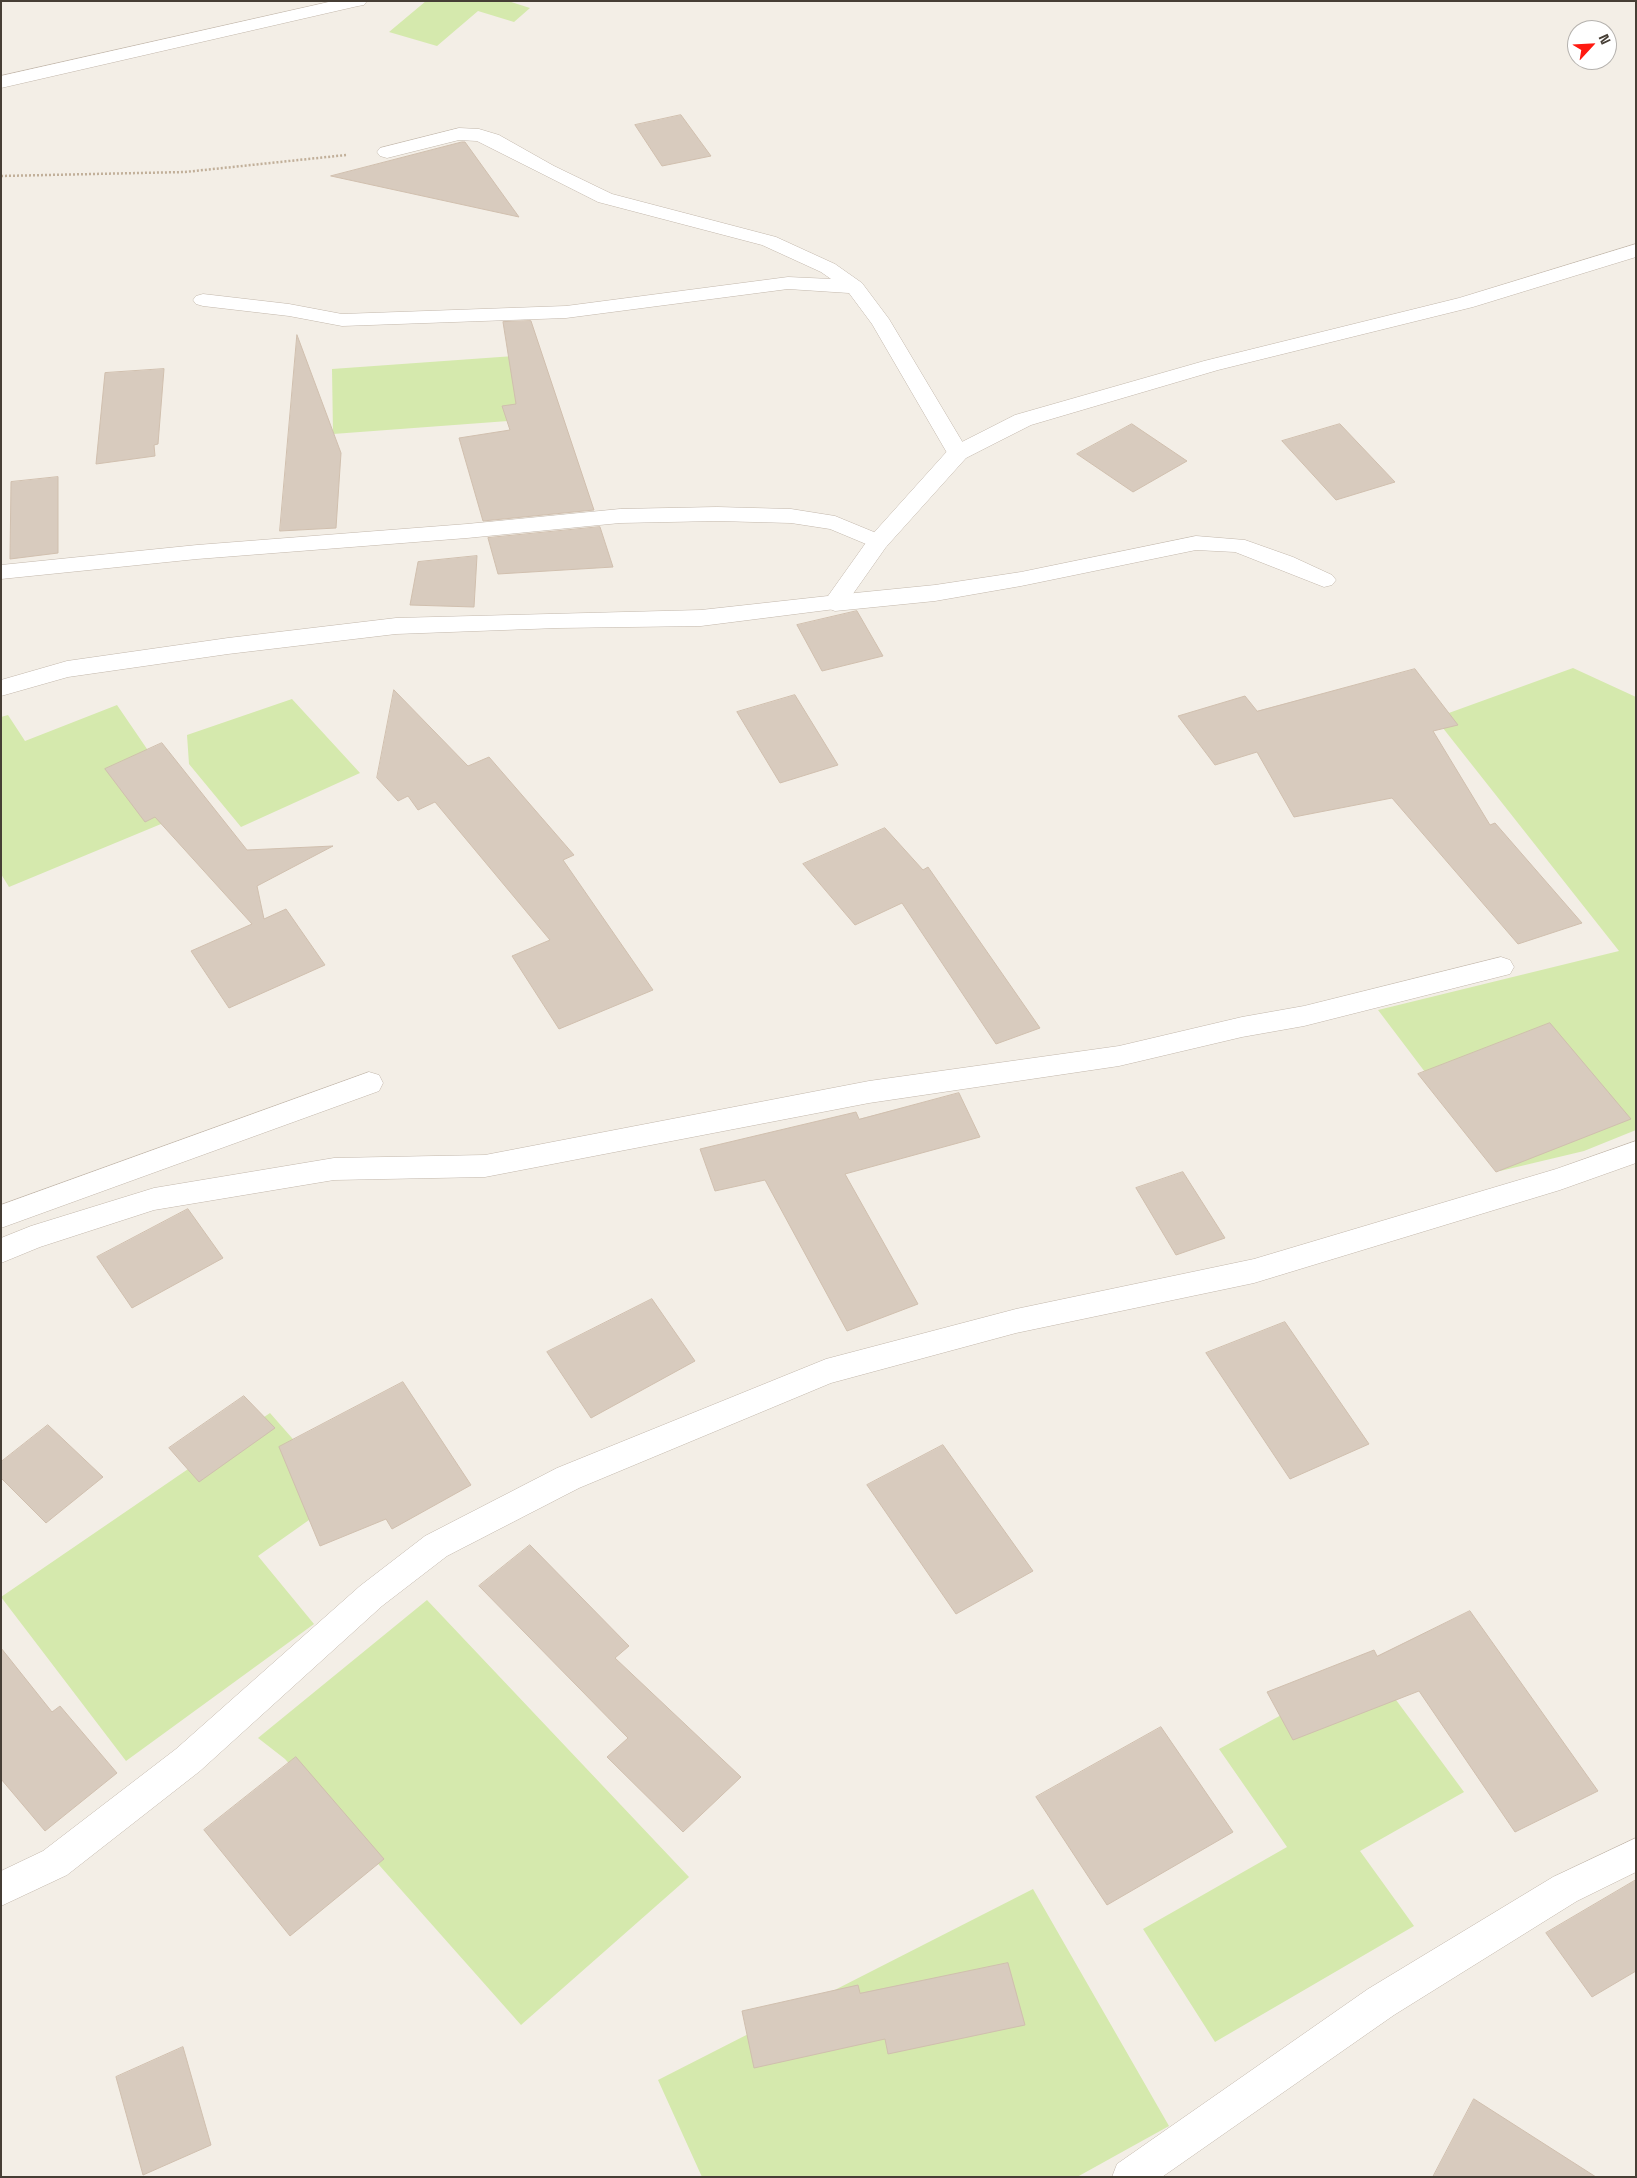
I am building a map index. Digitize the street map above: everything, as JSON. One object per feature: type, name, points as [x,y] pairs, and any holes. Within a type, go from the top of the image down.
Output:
[{"type":"street","points":[[1,82],[358,1]]},
{"type":"street","points":[[387,152],[459,134],[479,135],[492,139],[547,170],[605,198],[769,241],[828,268],[854,287],[882,323],[958,454]]},
{"type":"street","points":[[835,603],[878,542],[958,454],[1023,420],[1210,365],[1466,303],[1636,250]]},
{"type":"street","points":[[203,300],[289,310],[342,320],[566,312],[788,283],[854,287]]},
{"type":"street","points":[[1,572],[178,553],[467,531],[620,516],[717,514],[791,516],[835,523],[878,542]]},
{"type":"street","points":[[1,688],[67,669],[228,646],[396,626],[558,620],[701,618],[935,593],[1021,579],[1196,543],[1237,545],[1285,562],[1324,580]]},
{"type":"street","points":[[1,1251],[31,1238],[154,1199],[334,1169],[485,1166],[869,1092],[1004,1071],[1119,1056],[1242,1027],[1304,1016],[1501,967]]},
{"type":"street","points":[[1,1216],[369,1083]]},
{"type":"street","points":[[1,1889],[55,1863],[180,1766],[371,1596],[436,1546],[568,1478],[826,1372],[1016,1321],[1254,1271],[1560,1179],[1636,1152]]},
{"type":"street","points":[[1130,2177],[1381,2002],[1565,1889],[1636,1854]]},
{"type":"path","points":[[1,176],[185,172],[387,152]]},
{"type":"green space","points":[[426,1],[508,1],[530,8],[514,22],[478,11],[437,46],[389,32]]},
{"type":"green space","points":[[528,355],[535,419],[333,434],[332,369]]},
{"type":"green space","points":[[1573,668],[1636,697],[1636,1130],[1584,1151],[1500,1171],[1378,1010],[1619,951],[1435,718]]},
{"type":"green space","points":[[292,699],[360,773],[241,827],[189,764],[187,735]]},
{"type":"green space","points":[[117,705],[190,812],[9,887],[1,874],[1,717],[8,715],[25,741]]},
{"type":"green space","points":[[270,1413],[343,1496],[258,1556],[314,1624],[126,1761],[1,1597]]},
{"type":"green space","points":[[427,1600],[689,1877],[521,2025],[285,1759],[258,1738]]},
{"type":"green space","points":[[1371,1666],[1464,1792],[1360,1851],[1414,1926],[1215,2042],[1143,1929],[1287,1847],[1219,1749]]},
{"type":"green space","points":[[1033,1889],[1169,2126],[1077,2177],[702,2177],[658,2080]]},
{"type":"building","points":[[681,115],[711,156],[662,166],[635,125]]},
{"type":"building","points":[[465,142],[519,217],[331,176]]},
{"type":"building","points":[[531,321],[594,510],[483,521],[459,438],[510,430],[502,406],[516,404],[503,322]]},
{"type":"building","points":[[297,335],[341,453],[336,528],[280,531]]},
{"type":"building","points":[[164,369],[158,444],[154,445],[155,456],[96,464],[105,373]]},
{"type":"building","points":[[1132,424],[1187,461],[1133,492],[1077,454]]},
{"type":"building","points":[[1340,424],[1395,482],[1336,500],[1282,441]]},
{"type":"building","points":[[58,477],[58,553],[10,559],[11,482]]},
{"type":"building","points":[[600,527],[613,567],[498,574],[488,538]]},
{"type":"building","points":[[477,556],[474,607],[410,605],[418,562]]},
{"type":"building","points":[[857,611],[883,656],[822,671],[797,625]]},
{"type":"building","points":[[1415,669],[1458,725],[1433,731],[1490,825],[1495,823],[1582,923],[1518,944],[1392,798],[1294,817],[1257,752],[1215,765],[1178,716],[1245,696],[1257,711]]},
{"type":"building","points":[[394,690],[468,766],[489,757],[574,855],[563,860],[653,990],[559,1029],[512,956],[550,940],[435,802],[418,810],[408,796],[398,801],[377,778]]},
{"type":"building","points":[[795,695],[838,765],[780,783],[737,712]]},
{"type":"building","points":[[162,743],[247,850],[333,846],[257,886],[264,919],[286,909],[325,965],[229,1008],[191,951],[252,924],[155,817],[145,822],[105,769]]},
{"type":"building","points":[[885,828],[923,870],[928,867],[1040,1028],[996,1044],[902,903],[855,925],[803,864]]},
{"type":"building","points":[[1550,1023],[1631,1119],[1496,1172],[1418,1074]]},
{"type":"building","points":[[959,1093],[980,1137],[845,1174],[918,1304],[847,1331],[765,1180],[715,1191],[700,1149],[856,1112],[859,1119]]},
{"type":"building","points":[[1183,1172],[1225,1238],[1176,1255],[1136,1188]]},
{"type":"building","points":[[188,1209],[223,1258],[132,1308],[97,1257]]},
{"type":"building","points":[[652,1299],[695,1361],[591,1418],[547,1352]]},
{"type":"building","points":[[1285,1322],[1369,1444],[1290,1479],[1206,1353]]},
{"type":"building","points":[[403,1382],[471,1485],[392,1529],[386,1519],[320,1546],[279,1447]]},
{"type":"building","points":[[244,1396],[275,1428],[199,1482],[169,1448]]},
{"type":"building","points":[[48,1425],[103,1477],[46,1523],[1,1478],[1,1462]]},
{"type":"building","points":[[943,1445],[1033,1571],[956,1614],[867,1485]]},
{"type":"building","points":[[530,1545],[629,1646],[615,1658],[741,1777],[683,1832],[607,1757],[628,1738],[479,1586]]},
{"type":"building","points":[[1470,1611],[1598,1791],[1515,1832],[1419,1691],[1293,1740],[1267,1692],[1374,1650],[1377,1656]]},
{"type":"building","points":[[1,1648],[52,1712],[60,1706],[117,1773],[45,1831],[1,1779]]},
{"type":"building","points":[[1161,1727],[1233,1832],[1107,1905],[1036,1797]]},
{"type":"building","points":[[296,1757],[384,1859],[290,1936],[204,1830]]},
{"type":"building","points":[[1636,1880],[1636,1971],[1592,1997],[1546,1933]]},
{"type":"building","points":[[1008,1963],[1025,2025],[888,2054],[885,2039],[754,2068],[742,2011],[858,1985],[860,1993]]},
{"type":"building","points":[[183,2047],[211,2145],[143,2175],[116,2077]]},
{"type":"building","points":[[1474,2099],[1596,2177],[1433,2177]]}]
